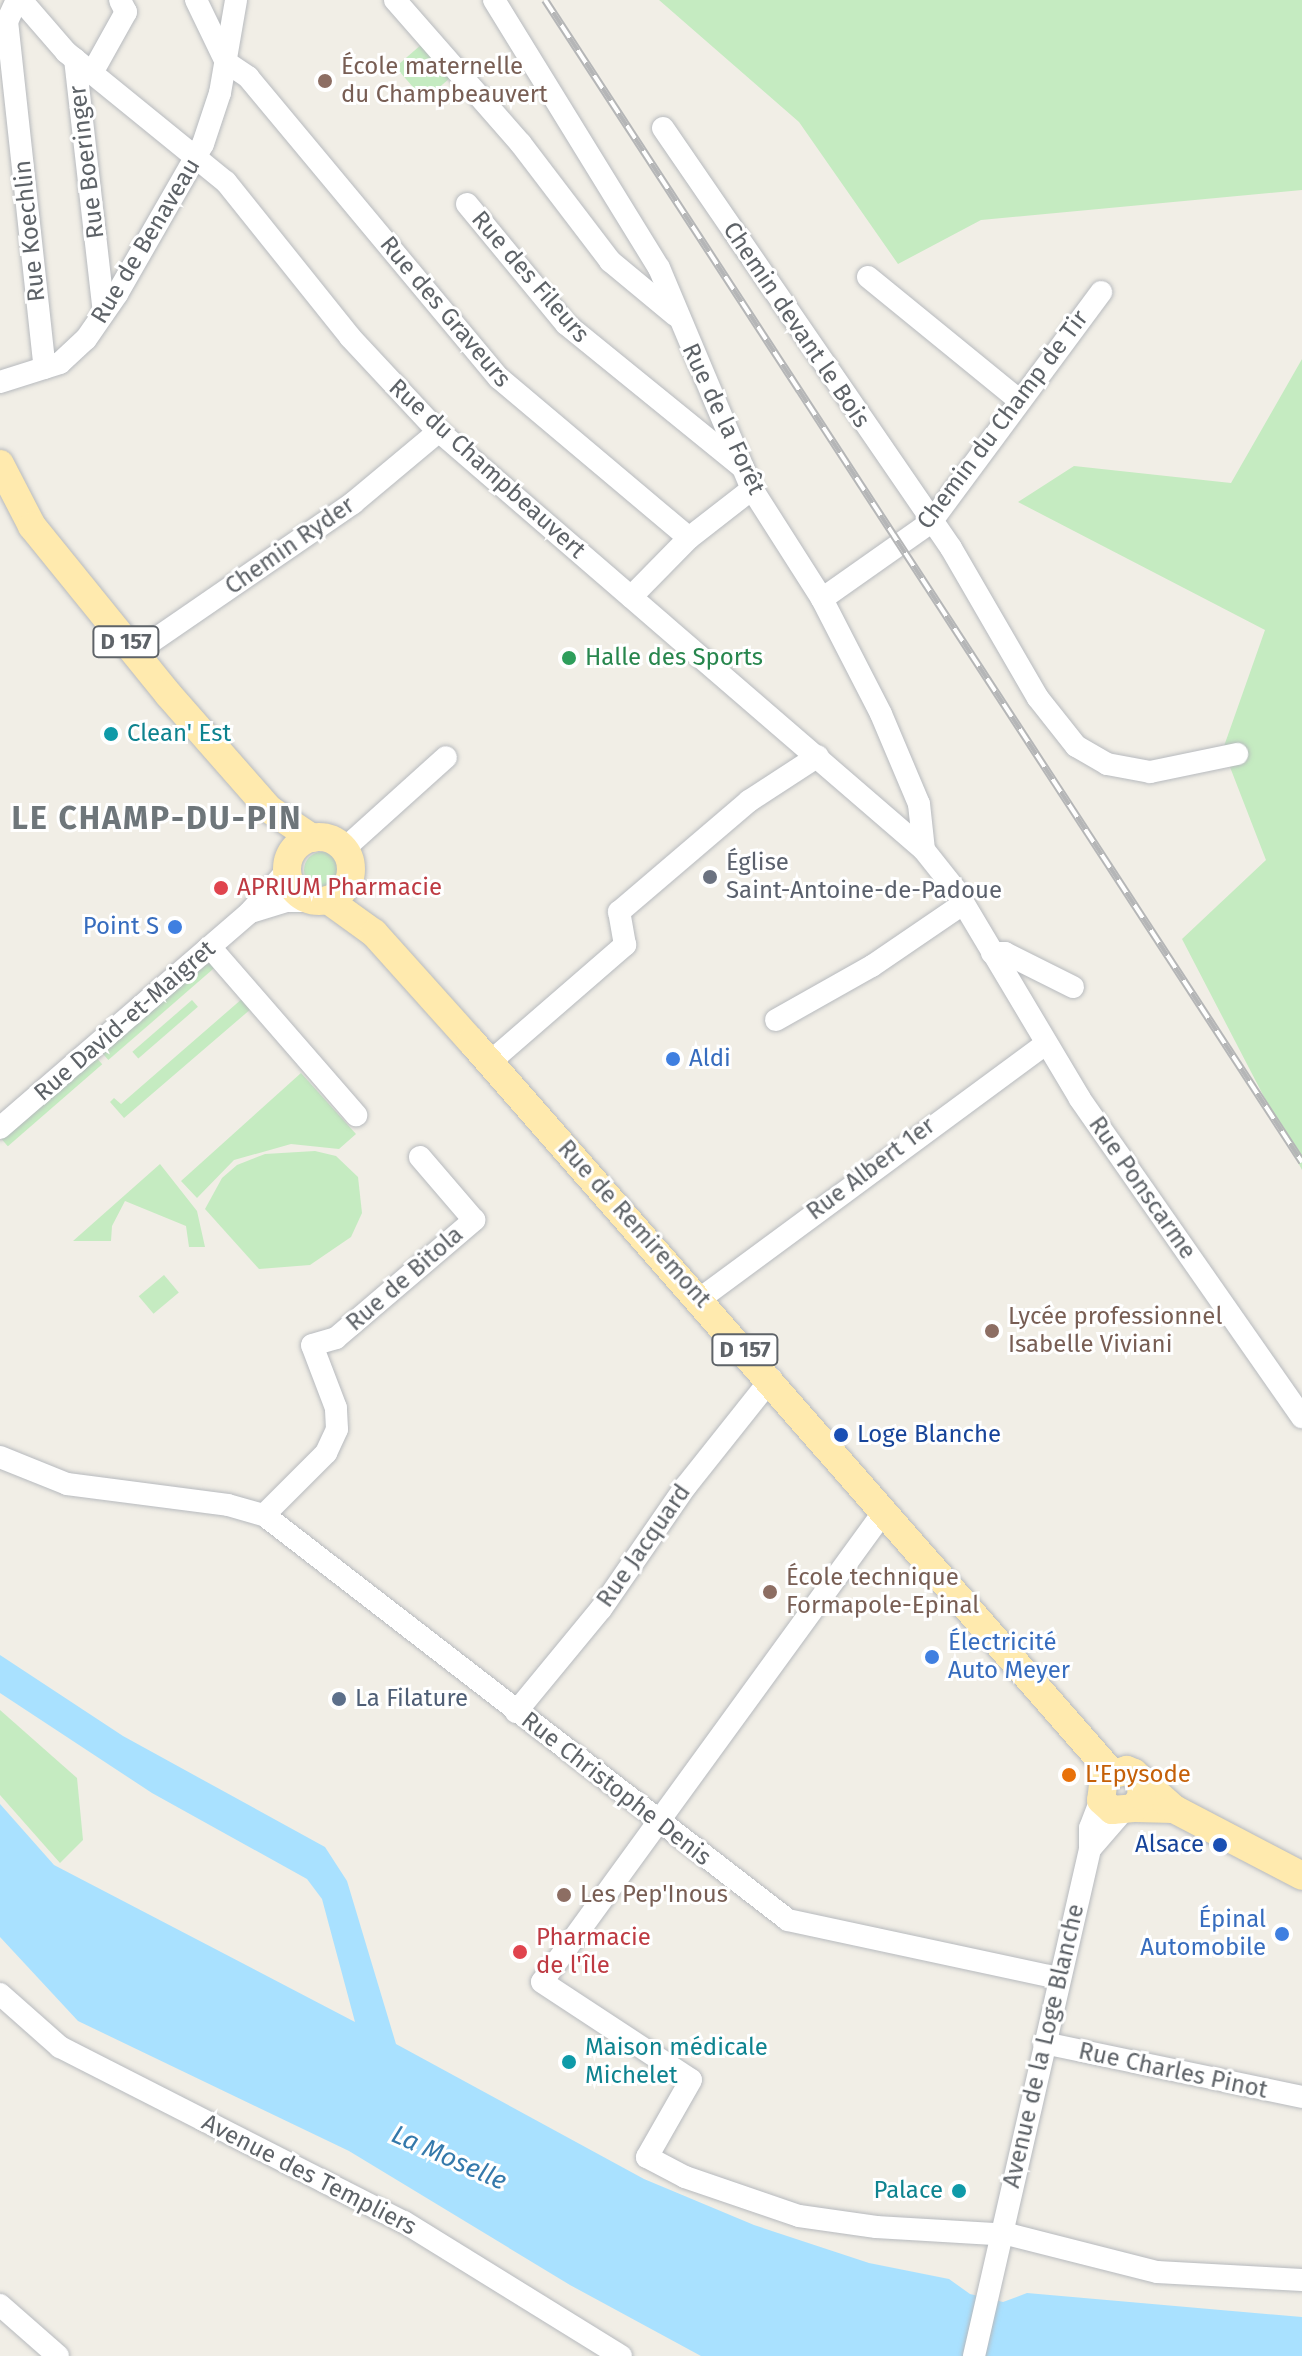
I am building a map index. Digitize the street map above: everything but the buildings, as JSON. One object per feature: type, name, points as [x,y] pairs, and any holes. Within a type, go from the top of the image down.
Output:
[{"type":"main road","name":"D 157","points":[[0,464],[32,526],[135,653],[269,809],[296,854]]},
{"type":"main road","points":[[335,840],[344,849],[350,877],[341,893],[320,900],[299,894],[296,854],[335,840]]},
{"type":"main road","name":"Rue de Remiremont","points":[[350,877],[374,933]]},
{"type":"main road","name":"Rue de Remiremont","points":[[320,900],[374,933],[701,1298],[1110,1771]]},
{"type":"main road","points":[[1174,1809],[1119,1807],[1100,1784],[1110,1771],[1127,1770],[1174,1809],[1302,1876]]},
{"type":"main road","points":[[1119,1807],[1142,1796],[1140,1780]]},
{"type":"street","name":"Rue du Champbeauvert","points":[[19,0],[84,66],[197,157],[250,211],[394,387],[439,431],[818,756],[924,850],[947,879]]},
{"type":"street","name":"Rue Koechlin","points":[[19,0],[7,21],[45,368]]},
{"type":"street","points":[[84,66],[126,12],[120,0]]},
{"type":"street","points":[[196,0],[226,62]]},
{"type":"street","name":"Rue de Benaveau","points":[[0,382],[45,368],[76,351],[104,312],[197,157],[226,62],[236,0]]},
{"type":"street","points":[[395,0],[521,144],[610,261],[676,316]]},
{"type":"street","name":"Rue de la Forêt","points":[[494,0],[621,199],[659,268],[676,316],[748,479],[822,599],[881,714],[919,804],[924,850]]},
{"type":"street","name":"Rue des Graveurs","points":[[226,62],[248,77],[519,399],[689,538]]},
{"type":"street","name":"Rue Boeringer","points":[[84,66],[104,312]]},
{"type":"street","name":"Chemin devant le Bois","points":[[663,128],[931,522],[1038,698],[1076,746],[1107,764],[1150,772],[1237,754]]},
{"type":"street","name":"Rue des Fileurs","points":[[467,204],[566,324],[748,479]]},
{"type":"street","points":[[868,277],[1019,400]]},
{"type":"street","name":"Chemin du Champ de Tir","points":[[822,599],[931,522],[1101,292]]},
{"type":"street","name":"Chemin Ryder","points":[[135,653],[353,503],[439,431]]},
{"type":"street","points":[[631,597],[748,479]]},
{"type":"street","points":[[490,1062],[625,945],[619,912],[749,801],[818,756]]},
{"type":"street","points":[[344,849],[446,757]]},
{"type":"street","name":"Rue David-et-Maigret","points":[[0,1128],[249,913],[296,854]]},
{"type":"street","name":"Rue Ponscarme","points":[[947,879],[1045,1044],[1302,1417]]},
{"type":"street","name":"Rue David-et-Maigret","points":[[249,913],[286,901],[320,900]]},
{"type":"street","points":[[776,1020],[872,966],[963,904]]},
{"type":"street","points":[[210,947],[356,1115]]},
{"type":"street","points":[[992,953],[1005,953],[1073,987]]},
{"type":"street","name":"Rue Albert 1er","points":[[701,1298],[1045,1044]]},
{"type":"street","name":"Rue de Bitola","points":[[264,1515],[326,1453],[337,1429],[336,1408],[312,1345],[336,1338],[474,1220],[420,1157]]},
{"type":"street","name":"Rue Jacquard","points":[[516,1712],[601,1609],[686,1486],[771,1379]]},
{"type":"street","points":[[0,1457],[67,1484],[228,1505],[264,1515]]},
{"type":"street","points":[[885,1510],[542,1982],[691,2080],[647,2157],[749,2202],[799,2216],[876,2227],[1000,2238],[1157,2272],[1302,2280]]},
{"type":"street","name":"Rue Christophe Denis","points":[[264,1515],[788,1920],[1058,1978]]},
{"type":"street","name":"Avenue de la Loge Blanche","points":[[974,2356],[1058,1978],[1090,1849],[1090,1828],[1119,1807]]},
{"type":"street","name":"Avenue des Templiers","points":[[0,1994],[60,2047],[404,2222],[621,2356]]},
{"type":"street","name":"Rue Charles Pinot","points":[[1044,2043],[1302,2097]]},
{"type":"street","points":[[0,2305],[58,2356]]},
{"type":"green space","points":[[659,0],[1302,0],[1302,190],[981,220],[898,264],[799,122]]},
{"type":"green space","points":[[422,44],[451,77],[424,100],[396,67]]},
{"type":"green space","points":[[1302,359],[1302,1170],[1182,939],[1266,860],[1223,749],[1265,630],[1018,502],[1074,466],[1231,483]]},
{"type":"green space","points":[[322,852],[335,857],[340,870],[335,883],[322,888],[309,883],[304,870],[309,857]]},
{"type":"green space","points":[[209,958],[216,966],[108,1060],[101,1052]]},
{"type":"green space","points":[[243,998],[252,1008],[124,1118],[110,1102],[114,1098],[121,1104]]},
{"type":"green space","points":[[192,1000],[198,1007],[138,1059],[132,1052]]},
{"type":"green space","points":[[95,1056],[102,1064],[8,1146],[1,1138]]},
{"type":"green space","points":[[301,1073],[356,1134],[339,1149],[291,1144],[234,1160],[197,1198],[181,1181]]},
{"type":"green space","points":[[315,1151],[336,1156],[358,1177],[362,1213],[351,1237],[310,1265],[259,1269],[205,1209],[222,1178],[237,1165],[265,1154]]},
{"type":"green space","points":[[160,1164],[197,1211],[205,1247],[189,1247],[186,1226],[125,1201],[112,1226],[111,1241],[73,1241]]},
{"type":"green space","points":[[164,1275],[179,1293],[154,1314],[139,1296]]},
{"type":"green space","points":[[0,1710],[77,1778],[83,1840],[60,1863],[0,1795]]},
{"type":"water","name":"La Moselle","points":[[0,1655],[123,1736],[325,1847],[347,1881],[396,2044],[644,2179],[754,2225],[869,2263],[949,2279],[970,2294],[1003,2302],[1027,2293],[1302,2317],[1302,2356],[701,2356],[570,2285],[349,2151],[78,2021],[0,1937],[0,1804],[54,1865],[355,2022],[322,1899],[307,1879],[152,1793],[0,1693]]},
{"type":"railway","points":[[545,0],[1302,1162]]},
{"type":"place","name":"École maternelle du Champbeauvert","points":[[325,81]]},
{"type":"place","name":"Halle des Sports","points":[[569,658]]},
{"type":"place","name":"Clean' Est","points":[[111,734]]},
{"type":"place","name":"Église Saint-Antoine-de-Padoue","points":[[710,877]]},
{"type":"place","name":"APRIUM Pharmacie","points":[[221,888]]},
{"type":"place","name":"Point S","points":[[175,927]]},
{"type":"place","name":"Aldi","points":[[673,1059]]},
{"type":"place","name":"Lycée professionnel Isabelle Viviani","points":[[992,1331]]},
{"type":"place","name":"Loge Blanche","points":[[841,1435]]},
{"type":"place","name":"École technique Formapole-Epinal","points":[[770,1592]]},
{"type":"place","name":"Électricité Auto Meyer","points":[[932,1657]]},
{"type":"place","name":"La Filature","points":[[339,1699]]},
{"type":"place","name":"L'Epysode","points":[[1069,1775]]},
{"type":"place","name":"Alsace","points":[[1220,1845]]},
{"type":"place","name":"Les Pep'Inous","points":[[564,1895]]},
{"type":"place","name":"Épinal Automobile","points":[[1282,1934]]},
{"type":"place","name":"Pharmacie de l'île","points":[[520,1952]]},
{"type":"place","name":"Maison médicale Michelet","points":[[569,2062]]},
{"type":"place","name":"Palace","points":[[959,2191]]},
{"type":"district","name":"LE CHAMP-DU-PIN","points":[[157,818]]}]
